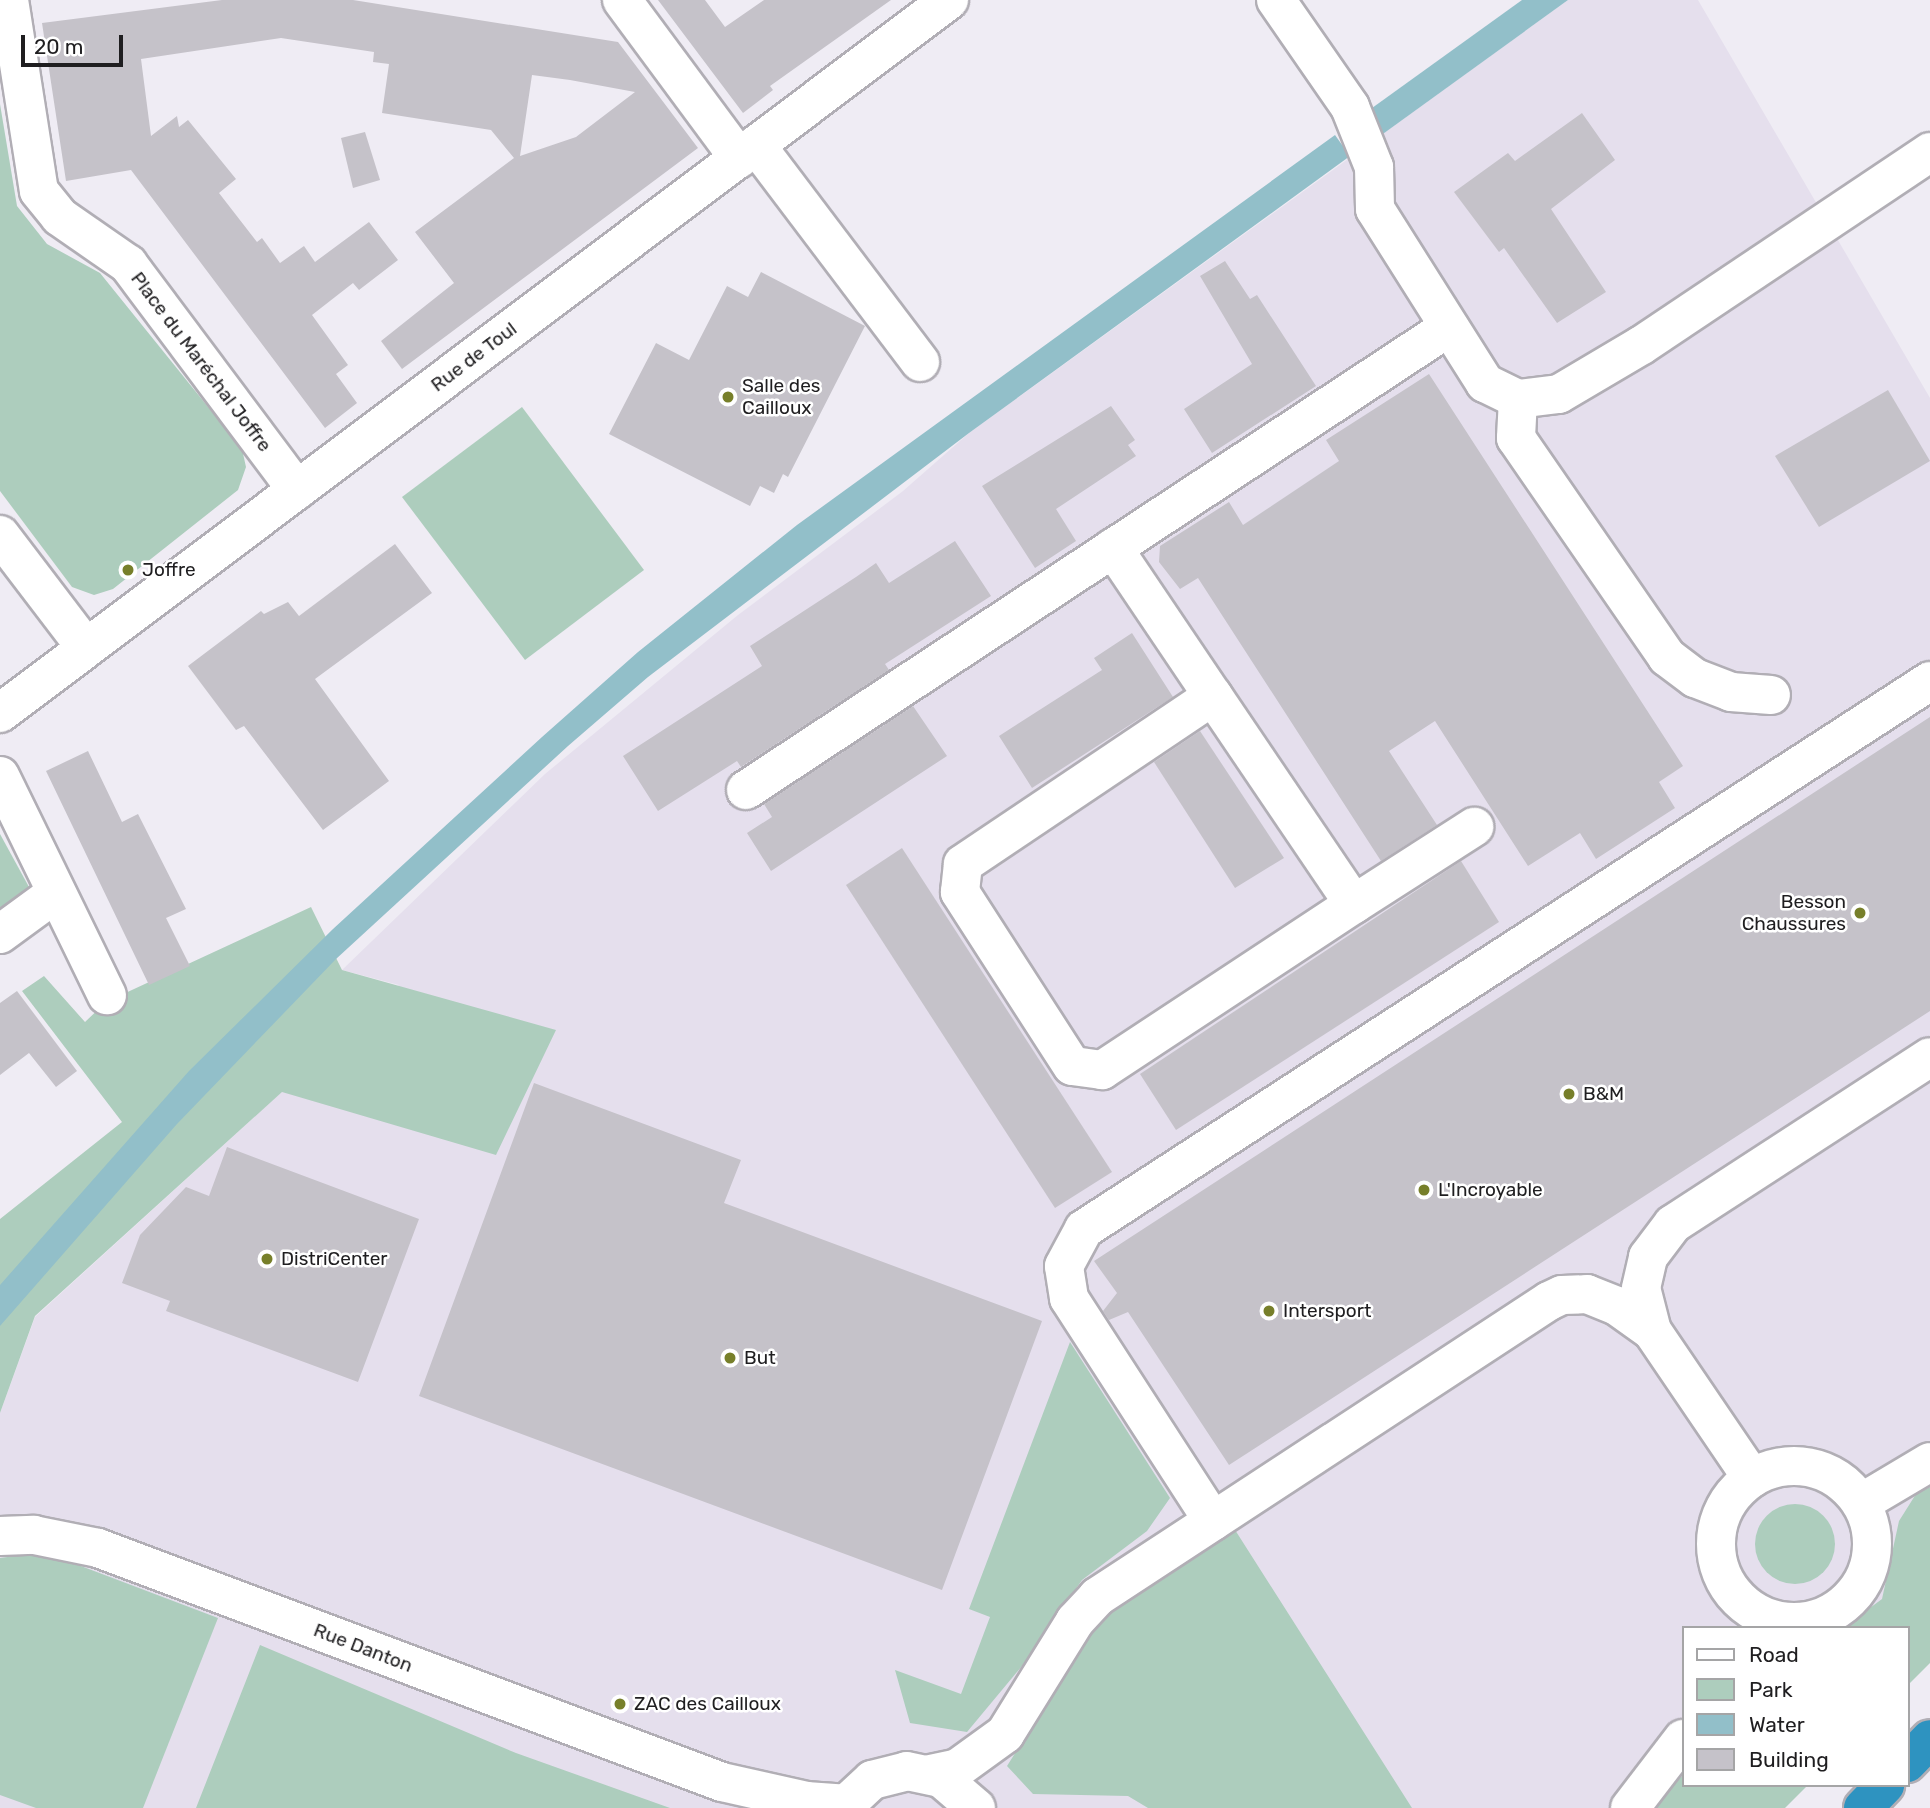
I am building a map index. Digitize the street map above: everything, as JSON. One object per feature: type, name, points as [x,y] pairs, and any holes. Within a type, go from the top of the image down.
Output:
[{"type":"highway","points":[[1909,1761],[1930,1740]]},
{"type":"highway","points":[[1863,1808],[1883,1787]]},
{"type":"street","points":[[0,5],[8,0]]},
{"type":"street","name":"Place du Maréchal Joffre","points":[[8,0],[39,191],[61,217],[98,240],[128,264],[297,490]]},
{"type":"street","points":[[622,0],[920,362]]},
{"type":"street","name":"Rue de Toul","points":[[0,713],[949,0]]},
{"type":"street","points":[[1276,0],[1361,133],[1374,167],[1375,209],[1485,383],[1518,399],[1559,394],[1642,345],[1930,152]]},
{"type":"street","points":[[746,790],[1449,327]]},
{"type":"street","points":[[1518,399],[1516,438],[1667,657],[1695,678],[1731,692],[1771,695]]},
{"type":"street","points":[[0,536],[86,648]]},
{"type":"street","points":[[1114,548],[1354,904]]},
{"type":"street","points":[[1213,1521],[1069,1298],[1064,1266],[1084,1229],[1930,681]]},
{"type":"street","points":[[1213,696],[962,864],[960,892],[1072,1066],[1102,1070],[1474,827]]},
{"type":"street","points":[[0,776],[107,995]]},
{"type":"street","points":[[0,934],[56,892]]},
{"type":"street","points":[[1752,1478],[1652,1331],[1641,1288],[1648,1257],[1662,1234],[1930,1057]]},
{"type":"street","points":[[843,1806],[862,1786],[884,1775],[930,1774],[958,1768],[993,1746],[1016,1720],[1085,1608],[1213,1521],[1562,1295],[1602,1299],[1652,1331]]},
{"type":"street","points":[[1861,1503],[1930,1462]]},
{"type":"street","points":[[1783,1466],[1806,1466],[1837,1479],[1861,1503],[1870,1526],[1870,1562],[1860,1585],[1844,1604],[1824,1616],[1800,1622],[1748,1619],[1723,1577],[1716,1545],[1728,1502],[1752,1478],[1783,1466]]},
{"type":"street","name":"Rue Danton","points":[[0,1536],[34,1535],[98,1548],[722,1782],[806,1801],[843,1806]]},
{"type":"street","points":[[1630,1808],[1682,1739]]},
{"type":"street","points":[[930,1774],[951,1783],[976,1808]]},
{"type":"street","name":"Rue Danton","points":[[722,1782],[765,1808]]},
{"type":"shaded area","points":[[1568,0],[1698,0],[1930,398],[1930,1487],[1916,1494],[1887,1626],[1682,1626],[1682,1787],[1714,1808],[0,1808],[0,1413],[35,1317],[399,985],[342,970],[545,774],[738,615],[903,491],[969,433]]},
{"type":"green space","points":[[0,104],[17,206],[47,244],[100,273],[242,449],[246,467],[238,490],[113,589],[94,595],[72,587],[0,491]]},
{"type":"green space","points":[[522,407],[644,570],[525,660],[402,497]]},
{"type":"green space","points":[[0,834],[29,887],[0,909]]},
{"type":"green space","points":[[311,907],[342,970],[556,1030],[496,1155],[282,1092],[35,1316],[0,1413],[0,1219],[122,1122],[22,991],[44,976],[85,1022],[106,1002]]},
{"type":"green space","points":[[1070,1342],[1170,1498],[1147,1531],[1082,1580],[1022,1666],[967,1732],[910,1723],[895,1670],[961,1694],[990,1617],[969,1609]]},
{"type":"green space","points":[[1930,1487],[1930,1663],[1909,1684],[1909,1626],[1846,1626],[1882,1599],[1899,1521],[1916,1494]]},
{"type":"green space","points":[[1795,1504],[1810,1507],[1823,1516],[1832,1529],[1835,1544],[1832,1559],[1823,1572],[1810,1581],[1795,1584],[1780,1581],[1767,1572],[1758,1559],[1755,1544],[1758,1529],[1767,1516],[1780,1507]]},
{"type":"green space","points":[[1230,1522],[1412,1808],[1148,1808],[1128,1796],[1033,1794],[1007,1766],[1101,1617]]},
{"type":"green space","points":[[44,1552],[218,1618],[143,1808],[36,1808],[0,1795],[0,1558]]},
{"type":"green space","points":[[260,1645],[516,1753],[670,1808],[196,1808]]},
{"type":"green space","points":[[1682,1776],[1682,1787],[1806,1787],[1785,1808],[1652,1808]]},
{"type":"water","points":[[1522,0],[1568,0],[1369,144],[1354,121]]},
{"type":"water","points":[[1335,135],[1350,156],[969,433],[648,677],[568,746],[336,959],[177,1124],[0,1326],[0,1285],[189,1071],[333,929],[542,737],[638,652],[797,525]]},
{"type":"building","points":[[222,0],[353,0],[618,42],[698,148],[402,369],[381,341],[454,283],[415,232],[514,158],[491,130],[382,113],[389,64],[373,62],[374,52],[281,38],[141,59],[151,136],[177,116],[179,127],[188,120],[236,179],[219,193],[257,242],[262,238],[280,263],[304,246],[315,262],[369,222],[398,260],[359,290],[353,283],[312,315],[348,365],[336,374],[357,403],[325,428],[131,170],[66,181],[42,23]],"holes":[[[532,75],[635,92],[576,137],[520,156]]]},
{"type":"building","points":[[658,0],[705,0],[725,27],[764,0],[891,0],[770,86],[773,90],[743,113]]},
{"type":"building","points":[[1582,113],[1615,160],[1551,209],[1606,292],[1557,323],[1504,248],[1499,252],[1454,192],[1508,153],[1515,161]]},
{"type":"building","points":[[365,132],[380,180],[353,188],[341,138]]},
{"type":"building","points":[[1225,261],[1250,299],[1257,295],[1316,386],[1212,453],[1184,409],[1252,364],[1200,276]]},
{"type":"building","name":"Salle des Cailloux","points":[[761,272],[865,326],[788,477],[783,474],[774,493],[760,486],[750,506],[609,434],[656,343],[689,360],[727,286],[748,297]]},
{"type":"building","points":[[1429,374],[1683,766],[1659,782],[1675,808],[1596,859],[1580,833],[1528,866],[1435,721],[1389,751],[1437,825],[1381,861],[1198,578],[1180,589],[1159,562],[1160,546],[1229,502],[1243,525],[1339,461],[1326,440]]},
{"type":"building","points":[[1888,390],[1930,461],[1819,527],[1775,456]]},
{"type":"building","points":[[1111,406],[1135,440],[1128,445],[1136,456],[1056,509],[1076,541],[1035,568],[982,486]]},
{"type":"building","points":[[955,541],[991,596],[885,664],[889,670],[741,767],[737,761],[658,811],[623,756],[762,666],[750,646],[876,563],[889,583]]},
{"type":"building","points":[[395,544],[432,593],[315,679],[389,781],[323,830],[244,726],[236,730],[188,666],[261,611],[264,614],[288,602],[299,616]]},
{"type":"building","points":[[1132,633],[1173,697],[1032,788],[999,736],[1102,670],[1094,658]]},
{"type":"building","points":[[913,706],[947,756],[771,871],[747,833],[772,817],[764,804]]},
{"type":"building","points":[[1930,717],[1930,1011],[1229,1465],[1128,1312],[1109,1320],[1103,1311],[1117,1293],[1094,1261]]},
{"type":"building","points":[[1200,731],[1284,858],[1235,888],[1154,762]]},
{"type":"building","points":[[88,751],[122,822],[138,814],[186,909],[166,918],[190,966],[149,985],[46,771]]},
{"type":"building","points":[[902,848],[1112,1172],[1055,1208],[846,885]]},
{"type":"building","points":[[1461,861],[1499,922],[1176,1130],[1140,1074]]},
{"type":"building","points":[[17,991],[77,1071],[56,1087],[29,1053],[0,1075],[0,1003]]},
{"type":"building","name":"But","points":[[534,1083],[741,1160],[724,1203],[1042,1321],[942,1590],[419,1396]]},
{"type":"building","name":"DistriCenter","points":[[227,1147],[419,1219],[358,1382],[166,1311],[170,1301],[122,1283],[140,1235],[186,1187],[209,1196]]},
{"type":"place","name":"Salle des Cailloux","points":[[728,397]]},
{"type":"place","name":"Joffre","points":[[128,570]]},
{"type":"place","name":"Besson Chaussures","points":[[1860,913]]},
{"type":"place","name":"B&M","points":[[1569,1094]]},
{"type":"place","name":"L'Incroyable","points":[[1424,1190]]},
{"type":"place","name":"DistriCenter","points":[[267,1259]]},
{"type":"place","name":"Intersport","points":[[1269,1311]]},
{"type":"place","name":"But","points":[[730,1358]]},
{"type":"place","name":"ZAC des Cailloux","points":[[620,1704]]}]
